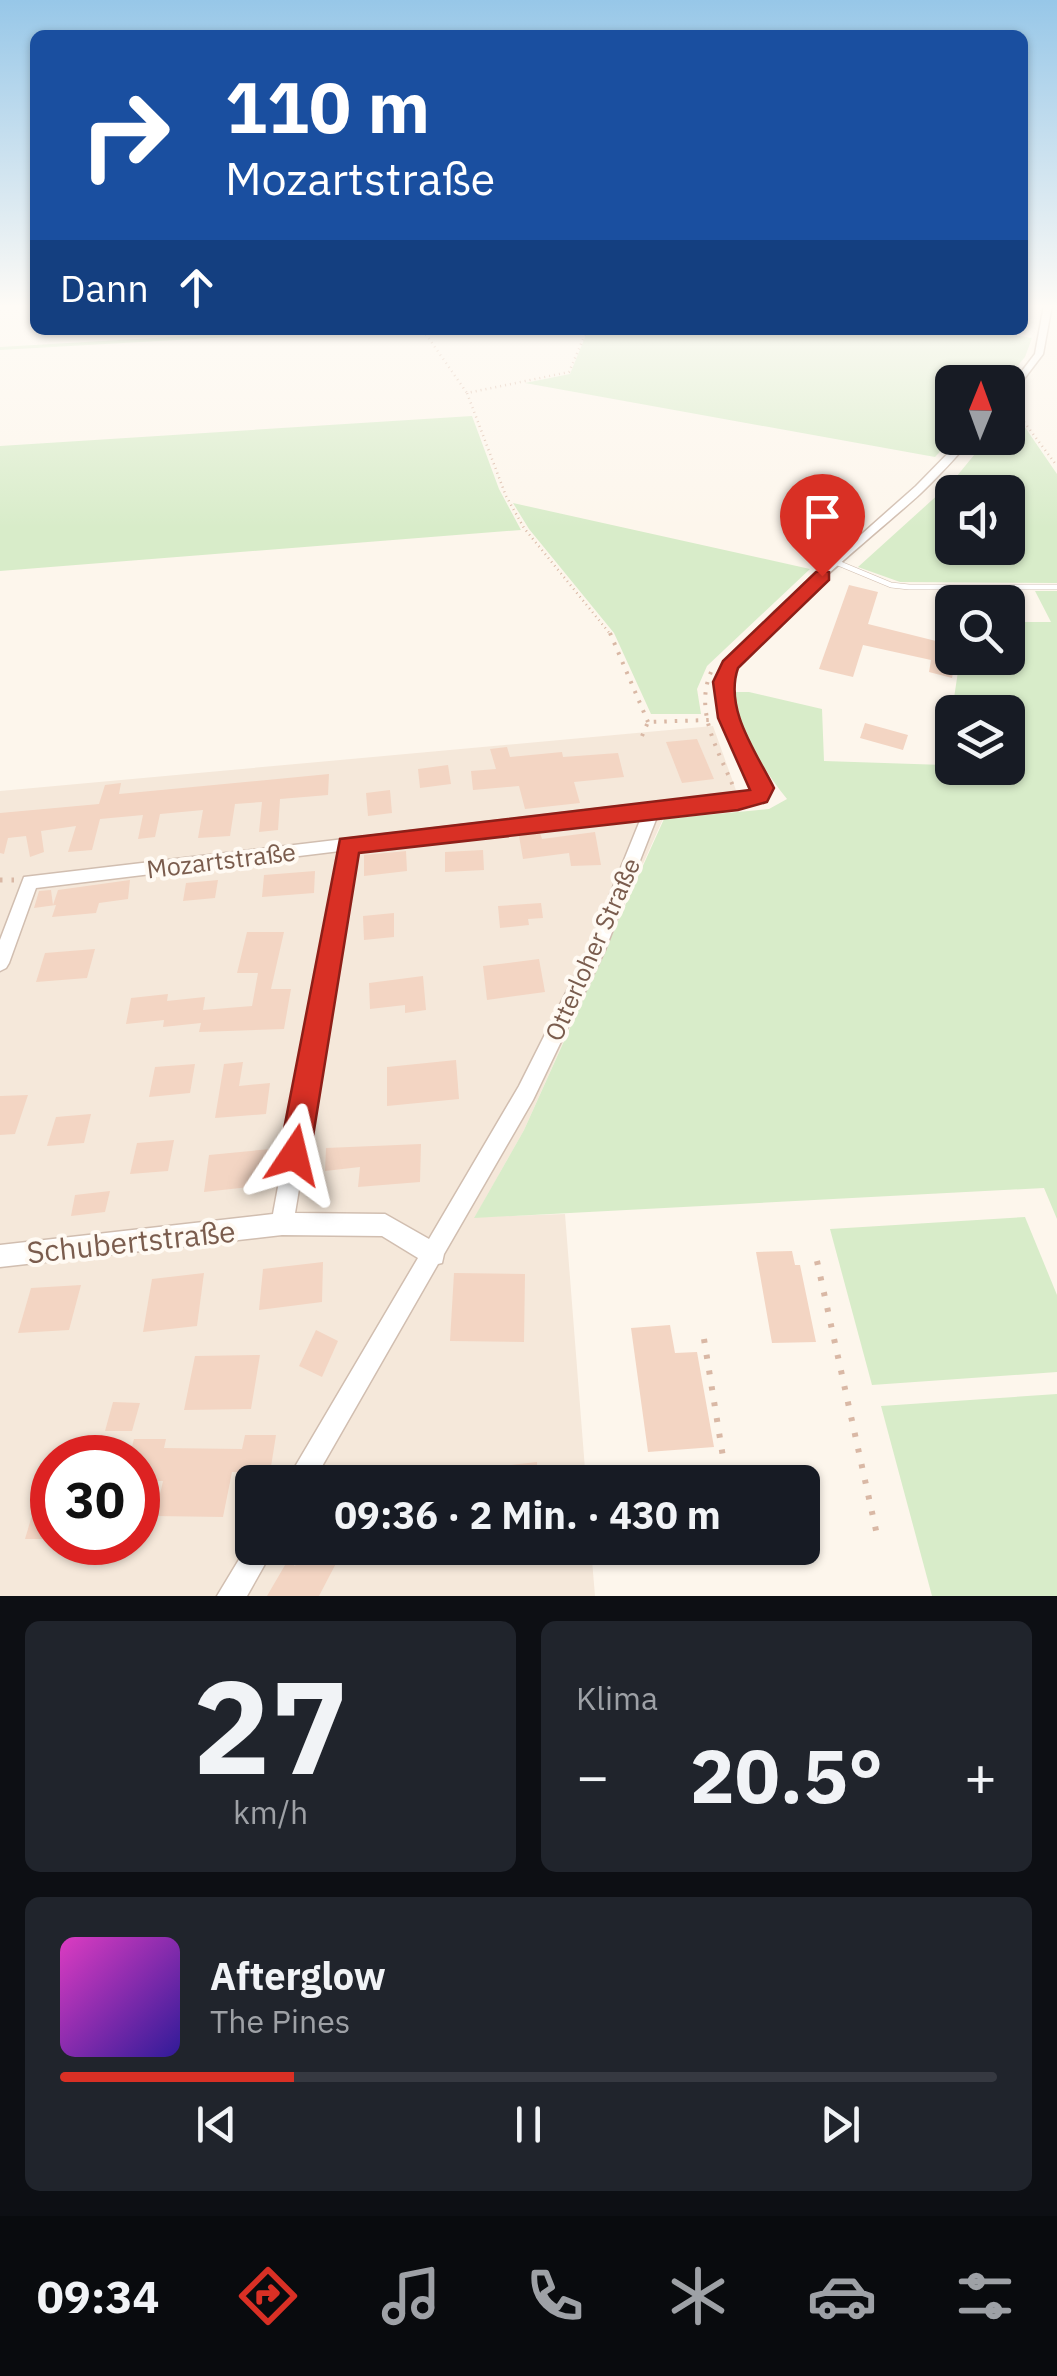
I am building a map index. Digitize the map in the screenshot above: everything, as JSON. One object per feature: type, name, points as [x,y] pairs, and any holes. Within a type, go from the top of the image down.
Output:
[{"type":"street","points":[[650,812],[759,796],[762,788],[724,702],[723,682],[730,666],[952,455]]},
{"type":"street","name":"Mozartstraße","points":[[0,963],[30,882],[622,812],[650,812]]},
{"type":"street","name":"Otterloher Straße","points":[[310,1465],[434,1255],[544,1057],[596,950],[650,812]]},
{"type":"street","points":[[282,1224],[348,845]]},
{"type":"street","name":"Schubertstraße","points":[[0,1256],[282,1224],[385,1225],[434,1255]]},
{"type":"street","points":[[232,1596],[250,1565]]},
{"type":"lane","points":[[838,563],[909,587],[1057,587]]},
{"type":"path","points":[[458,379],[467,393],[506,496],[524,528],[611,634],[648,722],[642,736]]},
{"type":"path","points":[[467,393],[533,379]]},
{"type":"path","points":[[1025,424],[1057,466]]},
{"type":"path","points":[[648,722],[708,720],[738,802]]},
{"type":"path","points":[[817,1261],[877,1534]]},
{"type":"path","points":[[704,1339],[724,1465]]},
{"type":"shaded area","points":[[713,726],[742,807],[663,819],[524,1130],[475,1217],[565,1214],[585,1465],[235,1465],[235,1565],[592,1565],[595,1596],[0,1596],[0,791]]},
{"type":"green space","points":[[543,379],[935,379],[935,457],[525,383]]},
{"type":"green space","points":[[472,416],[499,489],[521,530],[0,571],[0,446]]},
{"type":"green space","points":[[1025,427],[1057,474],[1057,583],[900,582],[858,567],[935,497],[935,565],[1025,565],[1025,475],[958,475],[974,455],[1025,455]]},
{"type":"green space","points":[[513,503],[810,569],[707,666],[697,689],[701,714],[651,714],[614,633],[529,529]]},
{"type":"green space","points":[[1035,591],[1057,591],[1057,1219],[1044,1188],[474,1218],[524,1130],[664,819],[769,809],[787,799],[753,749],[732,692],[749,692],[822,709],[824,761],[935,765],[935,785],[1025,785],[1025,695],[954,695],[957,675],[1025,675],[1025,622],[1051,622]]},
{"type":"green space","points":[[1025,1217],[1057,1295],[1057,1372],[872,1385],[830,1229]]},
{"type":"green space","points":[[1057,1394],[1057,1596],[932,1596],[881,1406]]},
{"type":"building","points":[[849,585],[878,592],[868,624],[935,641],[935,674],[929,672],[931,660],[863,645],[853,677],[819,669]]},
{"type":"building","points":[[865,723],[908,735],[903,750],[860,738]]},
{"type":"building","points":[[697,739],[714,779],[682,783],[666,742]]},
{"type":"building","points":[[507,747],[510,757],[562,752],[563,757],[618,753],[624,777],[574,782],[580,803],[525,809],[519,786],[473,790],[471,771],[496,769],[490,749]]},
{"type":"building","points":[[448,765],[451,784],[420,788],[418,769]]},
{"type":"building","points":[[329,774],[328,795],[280,799],[278,830],[259,832],[262,802],[235,804],[230,836],[198,838],[203,810],[160,814],[155,837],[138,839],[143,815],[100,819],[92,850],[68,852],[76,826],[41,831],[44,852],[30,857],[26,836],[8,838],[4,854],[0,853],[0,813],[99,804],[105,785],[121,783],[119,794]]},
{"type":"building","points":[[390,790],[392,813],[368,816],[366,793]]},
{"type":"building","points":[[595,832],[601,865],[571,866],[569,853],[523,859],[519,836],[540,833],[542,839]]},
{"type":"building","points":[[483,850],[484,870],[445,872],[445,852]]},
{"type":"building","points":[[406,851],[407,871],[364,876],[364,855]]},
{"type":"building","points":[[315,871],[314,893],[262,897],[264,875]]},
{"type":"building","points":[[130,880],[128,899],[99,903],[96,913],[52,917],[56,905],[34,908],[39,891],[51,890],[53,905],[58,890]]},
{"type":"building","points":[[218,880],[215,898],[183,901],[186,883]]},
{"type":"building","points":[[541,903],[543,918],[528,919],[529,925],[500,928],[498,906]]},
{"type":"building","points":[[394,913],[394,937],[364,940],[363,916]]},
{"type":"building","points":[[247,932],[284,932],[271,989],[291,989],[284,1029],[199,1032],[201,1023],[163,1027],[164,1020],[126,1024],[131,998],[168,994],[167,1001],[205,997],[203,1010],[252,1006],[258,973],[237,973]]},
{"type":"building","points":[[95,949],[87,978],[36,982],[45,953]]},
{"type":"building","points":[[539,959],[545,992],[487,1000],[483,966]]},
{"type":"building","points":[[423,976],[426,1010],[405,1013],[405,1005],[370,1009],[369,983]]},
{"type":"building","points":[[456,1060],[459,1099],[387,1106],[387,1067]]},
{"type":"building","points":[[243,1062],[239,1086],[270,1083],[266,1114],[215,1118],[224,1064]]},
{"type":"building","points":[[195,1064],[190,1093],[149,1097],[155,1067]]},
{"type":"building","points":[[28,1095],[15,1134],[0,1135],[0,1096]]},
{"type":"building","points":[[91,1114],[84,1143],[47,1146],[56,1117]]},
{"type":"building","points":[[174,1140],[168,1171],[130,1174],[137,1143]]},
{"type":"building","points":[[421,1144],[420,1182],[358,1187],[360,1167],[325,1171],[326,1148]]},
{"type":"building","points":[[270,1149],[267,1185],[204,1192],[209,1155]]},
{"type":"building","points":[[110,1191],[105,1212],[71,1216],[75,1195]]},
{"type":"building","points":[[792,1251],[795,1265],[800,1265],[816,1342],[772,1343],[756,1252]]},
{"type":"building","points":[[323,1262],[322,1302],[259,1310],[263,1269]]},
{"type":"building","points":[[204,1273],[197,1326],[143,1332],[152,1279]]},
{"type":"building","points":[[454,1273],[525,1274],[524,1342],[450,1341]]},
{"type":"building","points":[[81,1285],[69,1330],[18,1333],[31,1288]]},
{"type":"building","points":[[670,1325],[675,1353],[697,1352],[714,1447],[648,1452],[631,1328]]},
{"type":"building","points":[[316,1330],[338,1341],[322,1377],[299,1366]]},
{"type":"building","points":[[260,1355],[251,1409],[184,1410],[195,1356]]},
{"type":"building","points":[[113,1402],[140,1403],[132,1431],[105,1431]]},
{"type":"building","points":[[245,1435],[276,1435],[271,1465],[235,1465],[223,1517],[160,1516],[160,1439],[166,1439],[164,1448],[242,1449]]},
{"type":"building","points":[[285,1565],[335,1565],[319,1596],[267,1596]]},
{"type":"route","points":[[294,1155],[348,845],[738,802],[759,796],[762,788],[729,718],[723,682],[730,666],[822,576]]}]
